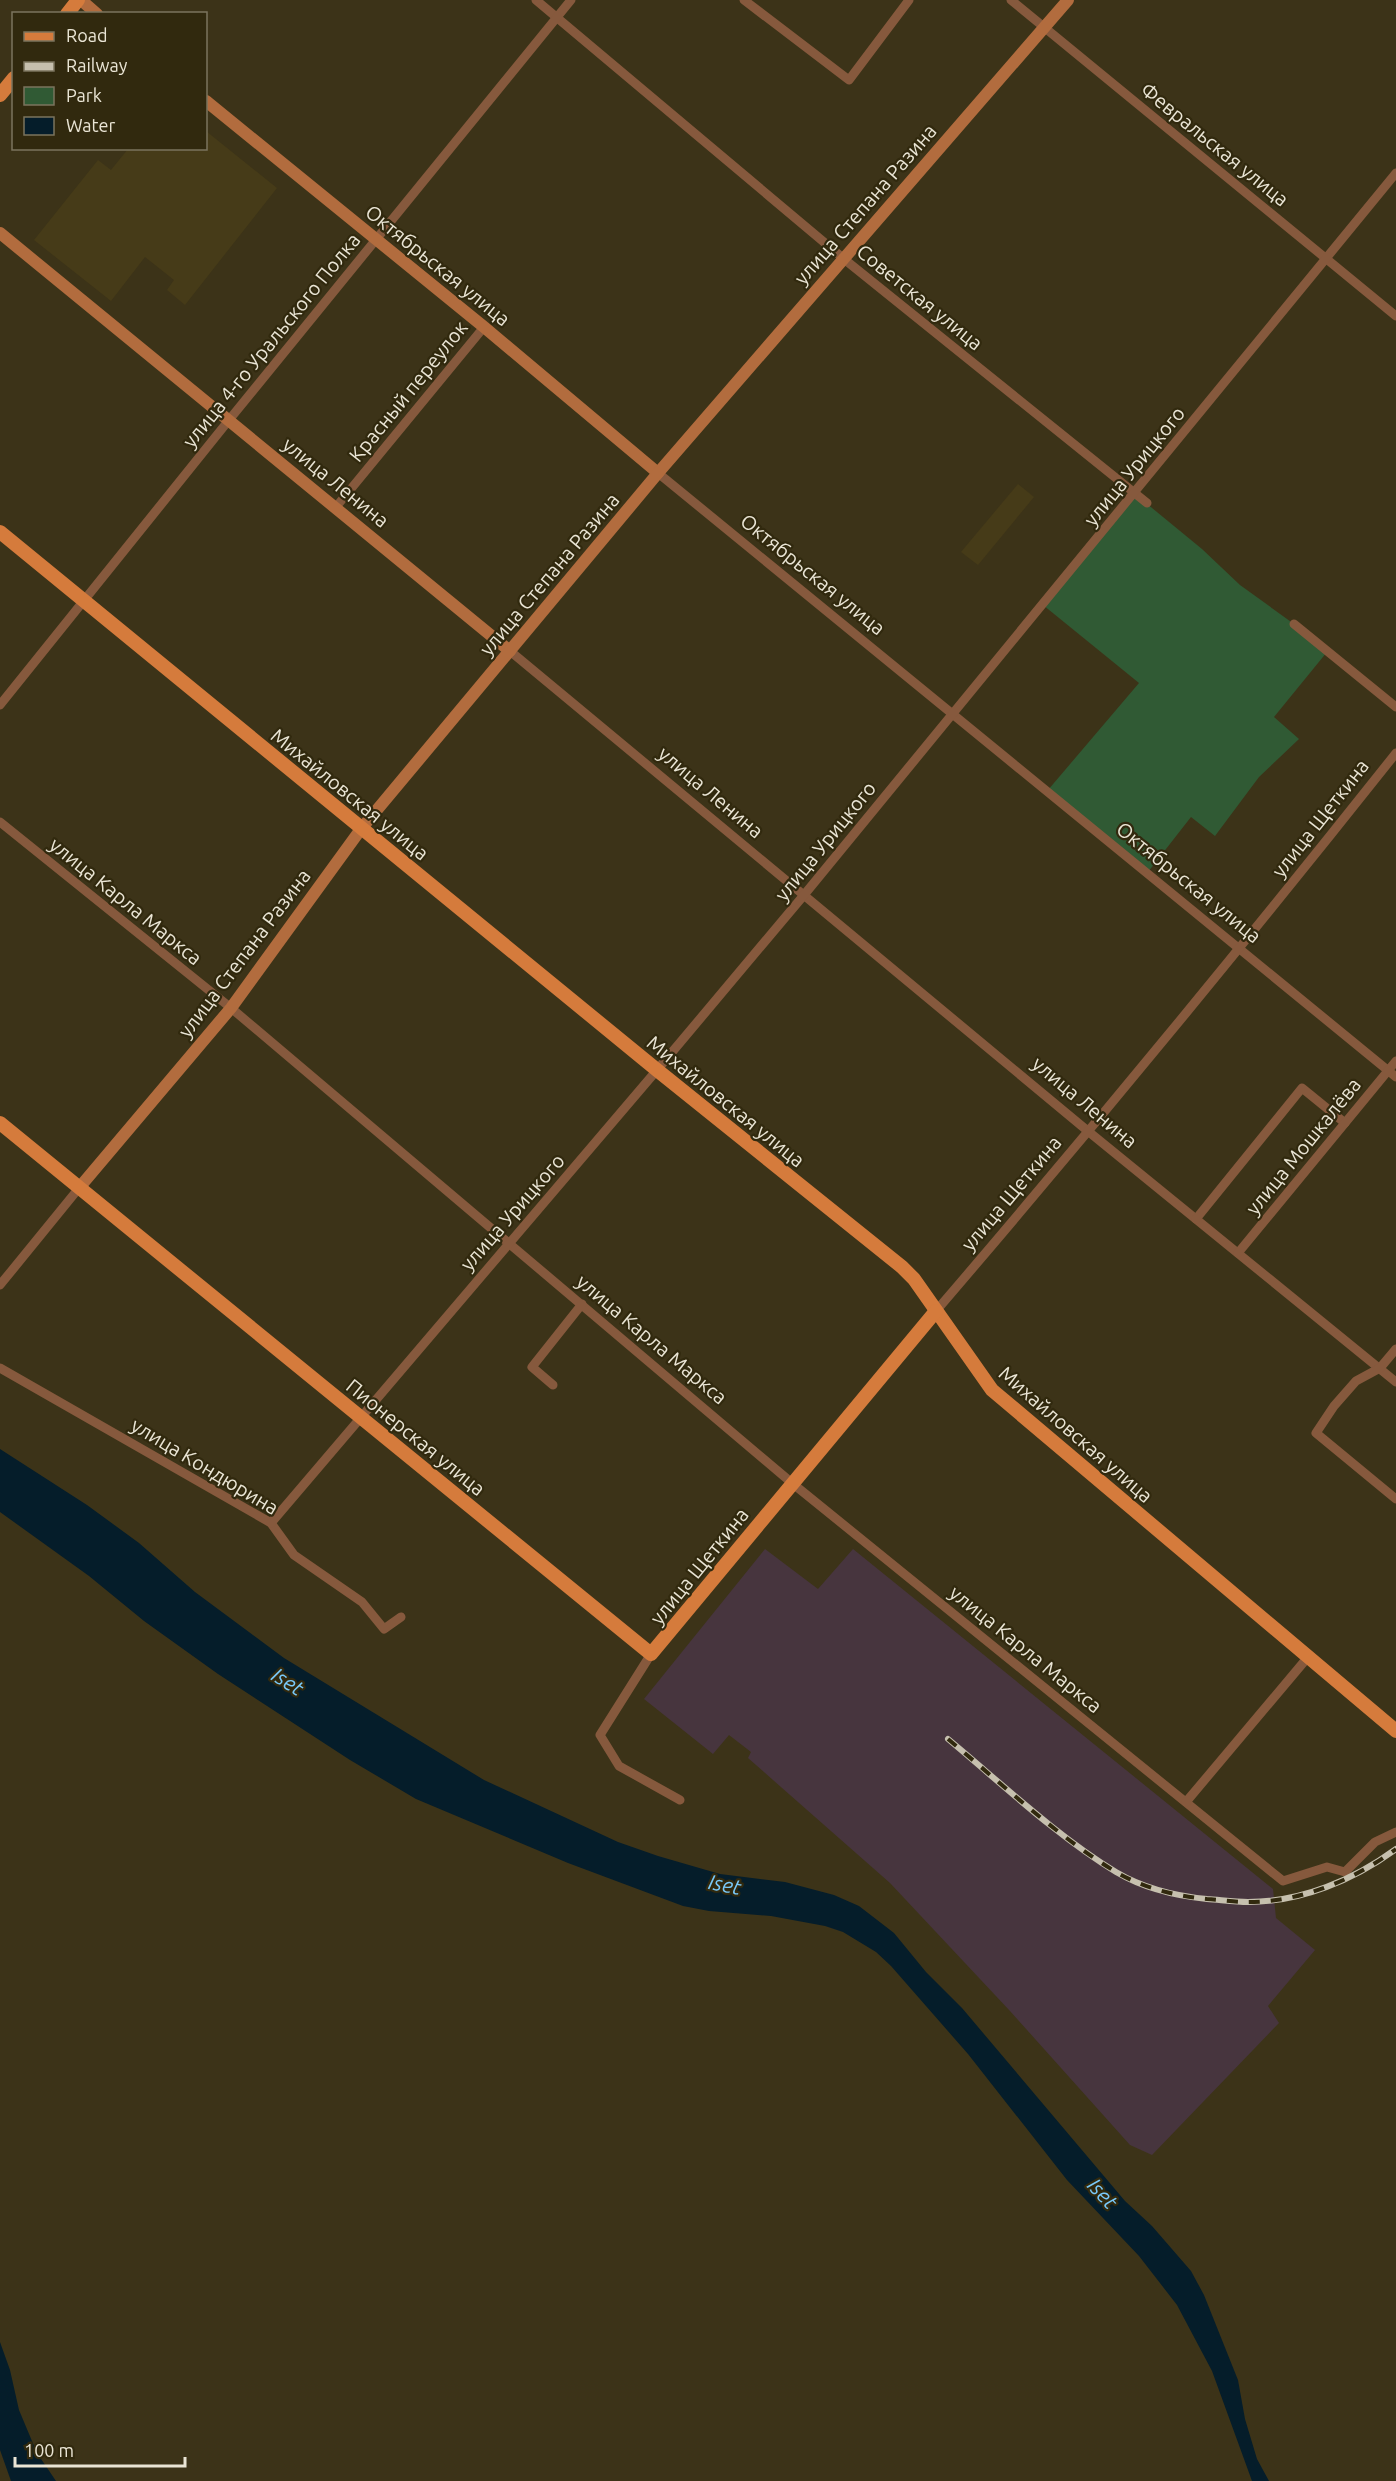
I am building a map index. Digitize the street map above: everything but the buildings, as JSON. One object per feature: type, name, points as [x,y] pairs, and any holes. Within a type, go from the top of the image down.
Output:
[{"type":"main road","points":[[69,12],[79,0],[94,12]]},
{"type":"main road","name":"улица Степана Разина","points":[[79,1188],[231,1008],[361,829],[658,473],[1042,27],[1068,0]]},
{"type":"main road","points":[[0,94],[12,80]]},
{"type":"main road","name":"Октябрьская улица","points":[[207,102],[484,327],[658,473]]},
{"type":"main road","name":"улица Ленина","points":[[0,233],[510,651]]},
{"type":"main road","name":"Михайловская улица","points":[[0,532],[361,829],[902,1268],[914,1279],[974,1366],[1005,1401],[1396,1731]]},
{"type":"main road","name":"Пионерская улица","points":[[0,1123],[651,1654]]},
{"type":"main road","name":"улица Щеткина","points":[[651,1654],[936,1311]]},
{"type":"street","name":"Советская улица","points":[[536,0],[844,259],[1147,503]]},
{"type":"street","name":"улица 4-го Уральского Полка","points":[[0,705],[571,0]]},
{"type":"street","points":[[744,0],[849,80],[909,0]]},
{"type":"street","name":"Февральская улица","points":[[1011,0],[1396,316]]},
{"type":"street","name":"улица Урицкого","points":[[271,1522],[804,895],[1396,173]]},
{"type":"street","name":"Красный переулок","points":[[336,507],[484,327]]},
{"type":"street","name":"Октябрьская улица","points":[[658,473],[1396,1077]]},
{"type":"street","points":[[1294,624],[1396,707]]},
{"type":"street","name":"улица Ленина","points":[[510,651],[1089,1132],[1396,1382]]},
{"type":"street","name":"улица Щеткина","points":[[936,1311],[1089,1132],[1240,949],[1396,753]]},
{"type":"street","name":"улица Карла Маркса","points":[[0,822],[231,1008],[792,1483],[1283,1881],[1327,1867],[1345,1872],[1375,1842],[1396,1832]]},
{"type":"street","name":"улица Мошкалёва","points":[[1239,1253],[1396,1060]]},
{"type":"street","points":[[1196,1219],[1302,1088],[1345,1123]]},
{"type":"street","points":[[0,1285],[79,1188]]},
{"type":"street","points":[[553,1385],[532,1367],[582,1304]]},
{"type":"street","points":[[1396,1349],[1380,1368],[1356,1382],[1334,1406],[1316,1433],[1396,1499]]},
{"type":"street","name":"улица Кондюрина","points":[[0,1368],[271,1522],[294,1555],[362,1602],[384,1629],[401,1617]]},
{"type":"street","points":[[651,1654],[600,1735],[619,1766],[680,1800]]},
{"type":"street","points":[[1186,1802],[1308,1657]]},
{"type":"shaded area","points":[[207,132],[277,188],[185,305],[167,290],[174,280],[145,257],[111,301],[34,240],[98,160],[111,170],[127,150],[207,150]]},
{"type":"shaded area","points":[[1018,484],[1034,497],[978,565],[961,552]]},
{"type":"shaded area","points":[[765,1549],[818,1589],[853,1549],[1273,1889],[1276,1918],[1315,1950],[1268,2006],[1279,2023],[1152,2155],[1130,2145],[1010,2011],[890,1883],[748,1758],[751,1752],[729,1735],[713,1754],[644,1699]]},
{"type":"green space","points":[[1135,494],[1202,549],[1240,585],[1294,624],[1327,652],[1274,717],[1299,739],[1259,777],[1215,836],[1191,817],[1148,872],[1048,790],[1139,683],[1043,605]]},
{"type":"water","name":"Iset","points":[[0,1449],[87,1505],[139,1543],[195,1592],[284,1658],[484,1780],[618,1842],[658,1856],[720,1874],[785,1882],[834,1895],[859,1906],[894,1933],[926,1972],[962,2008],[1125,2201],[1152,2226],[1191,2271],[1204,2295],[1238,2380],[1245,2419],[1257,2459],[1269,2481],[1252,2481],[1212,2371],[1177,2305],[1139,2256],[1067,2180],[968,2054],[876,1952],[843,1932],[825,1926],[771,1916],[709,1911],[683,1906],[568,1863],[416,1799],[350,1760],[218,1674],[0,1512]]},
{"type":"water","points":[[0,2342],[10,2370],[19,2410],[37,2453],[56,2481],[11,2481],[0,2450]]},
{"type":"railway","points":[[948,1739],[1030,1809],[1094,1858],[1126,1878],[1172,1893],[1195,1898],[1243,1902],[1288,1898],[1345,1879],[1396,1849]]}]
